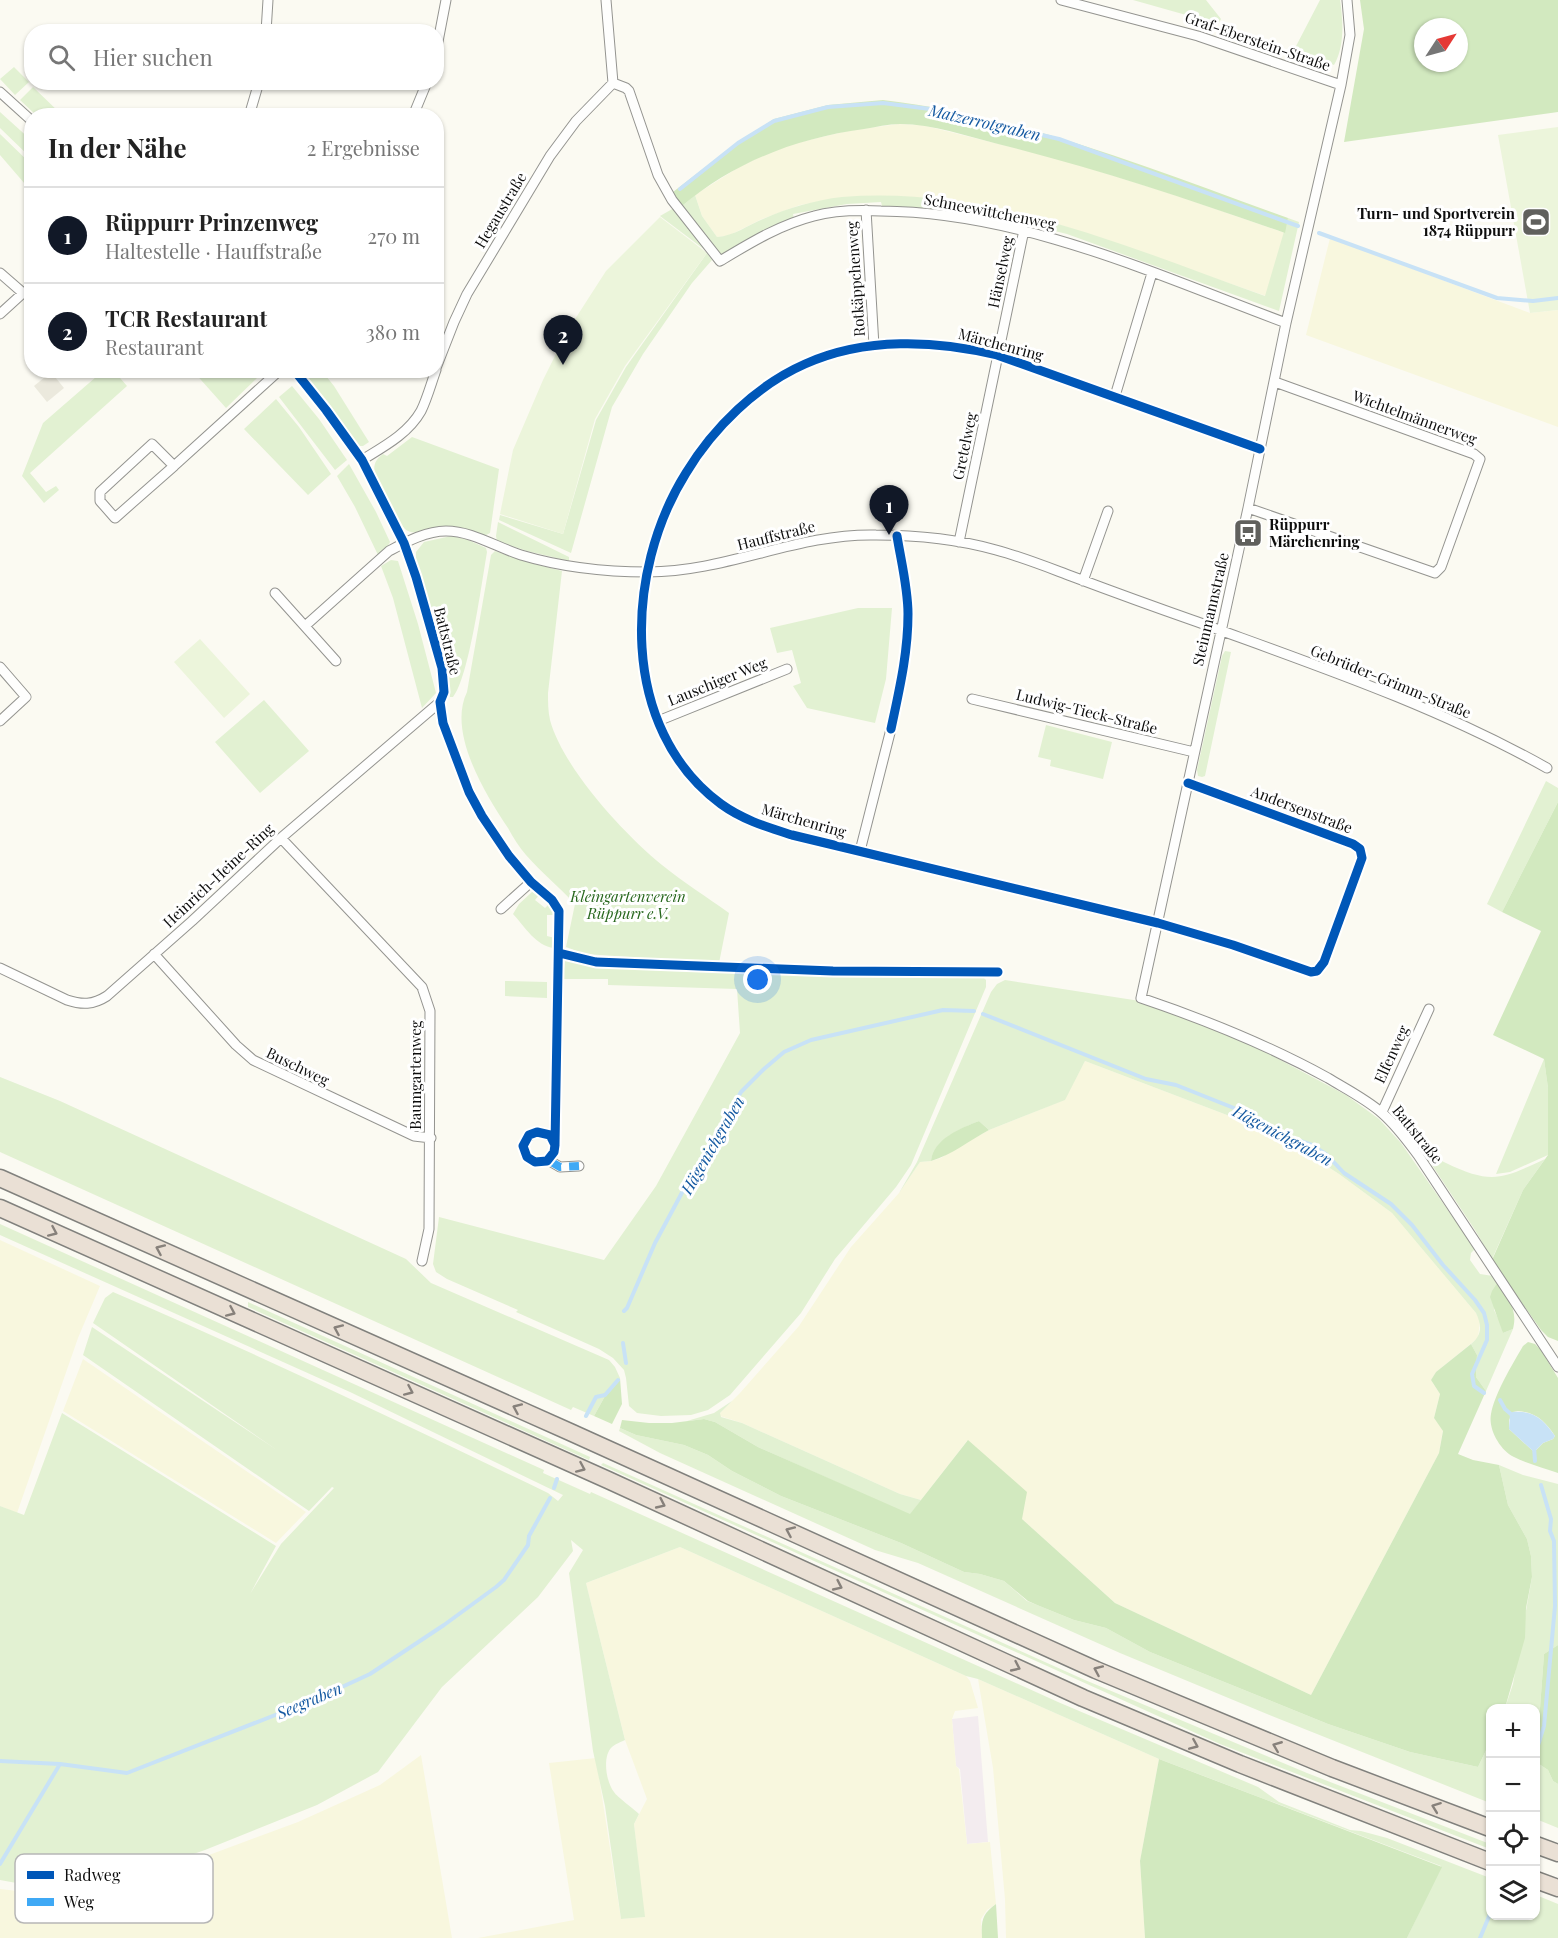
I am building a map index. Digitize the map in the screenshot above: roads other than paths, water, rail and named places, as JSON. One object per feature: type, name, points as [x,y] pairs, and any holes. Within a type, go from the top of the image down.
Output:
[{"type":"highway","points":[[0,1178],[1096,1670],[1298,1755],[1486,1826]]},
{"type":"highway","points":[[0,1208],[555,1456],[1083,1698],[1240,1764],[1486,1860]]},
{"type":"highway","points":[[1540,1846],[1558,1853]]},
{"type":"highway","points":[[1540,1881],[1558,1888]]},
{"type":"street","points":[[267,24],[268,0]]},
{"type":"street","points":[[441,24],[446,0]]},
{"type":"street","points":[[606,0],[613,83]]},
{"type":"street","name":"Graf-Eberstein-Straße","points":[[1060,0],[1180,30],[1341,85]]},
{"type":"street","name":"Steinmannstraße","points":[[1141,998],[1286,323],[1341,85],[1350,34],[1347,0]]},
{"type":"street","name":"Schneewittchenweg","points":[[613,83],[629,91],[658,175],[672,200],[720,261],[784,225],[815,215],[866,210],[932,213],[1024,230],[1061,240],[1286,323]]},
{"type":"street","name":"Hegaustraße","points":[[444,348],[467,294],[550,156],[576,121],[613,83]]},
{"type":"street","points":[[251,108],[256,90]]},
{"type":"street","points":[[416,108],[424,90]]},
{"type":"street","points":[[0,92],[24,114]]},
{"type":"street","name":"Rotkäppchenweg","points":[[866,210],[874,346]]},
{"type":"street","name":"Hänselweg","points":[[997,356],[1024,230]]},
{"type":"street","points":[[0,273],[24,292],[0,314]]},
{"type":"street","points":[[1114,396],[1152,273]]},
{"type":"street","name":"Märchenring","points":[[1158,923],[792,835],[760,825],[733,812],[711,796],[689,774],[674,753],[658,721],[647,687],[642,642],[647,572],[675,492],[697,456],[724,423],[755,396],[804,365],[839,353],[896,344],[970,349],[1114,396],[1260,449]]},
{"type":"street","name":"Gretelweg","points":[[959,542],[997,356]]},
{"type":"street","points":[[174,466],[152,444],[100,492],[100,501],[115,518],[174,466],[271,378]]},
{"type":"street","name":"Battstraße","points":[[300,378],[362,460],[404,543],[419,586],[442,668],[444,692],[441,712],[448,739],[469,792],[496,837],[531,882],[552,900],[559,911],[555,1145]]},
{"type":"street","name":"Hegaustraße","points":[[362,460],[411,426],[422,409],[433,378]]},
{"type":"street","name":"Wichtelmännerweg","points":[[1248,508],[1435,573],[1441,567],[1479,464],[1480,459],[1474,454],[1275,382]]},
{"type":"street","points":[[1083,581],[1108,511]]},
{"type":"street","name":"Hauffstraße","points":[[305,626],[377,561],[404,543],[438,531],[449,531],[464,532],[510,551],[571,567],[647,572],[696,569],[828,537],[879,535],[959,542],[999,550],[1220,631]]},
{"type":"street","points":[[275,593],[336,661]]},
{"type":"street","name":"Gebrüder-Grimm-Straße","points":[[1220,631],[1446,716],[1547,768]]},
{"type":"street","points":[[0,667],[26,697],[0,721]]},
{"type":"street","name":"Lauschiger Weg","points":[[658,721],[787,669]]},
{"type":"street","name":"Ludwig-Tieck-Straße","points":[[972,699],[1194,752]]},
{"type":"street","name":"Heinrich-Heine-Ring","points":[[0,968],[78,1004],[96,1002],[107,996],[281,838],[441,702]]},
{"type":"street","points":[[860,851],[891,729]]},
{"type":"street","name":"Andersenstraße","points":[[1158,923],[1233,945],[1311,972],[1317,971],[1324,962],[1362,858],[1360,849],[1353,844],[1188,783]]},
{"type":"street","name":"Baumgartenweg","points":[[281,838],[422,987],[426,995],[430,1020],[431,1138],[429,1229],[422,1261]]},
{"type":"street","points":[[501,909],[531,882]]},
{"type":"street","name":"Buschweg","points":[[154,954],[236,1045],[253,1060],[414,1136],[431,1138]]},
{"type":"street","name":"Battstraße","points":[[1141,998],[1192,1015],[1278,1052],[1356,1094],[1382,1112],[1418,1155],[1558,1367]]},
{"type":"street","name":"Elfenweg","points":[[1382,1112],[1429,1009]]},
{"type":"street","points":[[542,1132],[550,1136],[555,1145],[549,1160],[538,1163],[530,1160],[525,1153],[524,1142],[532,1133],[542,1132]]},
{"type":"street","points":[[549,1160],[560,1167],[579,1166]]},
{"type":"water","points":[[1510,1413],[1533,1414],[1547,1425],[1555,1436],[1534,1452],[1509,1429]]},
{"type":"waterway","name":"Matzerrotgraben","points":[[680,189],[738,143],[774,121],[828,107],[883,103],[930,109],[1059,139],[1298,226]]},
{"type":"waterway","name":"Matzerrotgraben","points":[[1319,233],[1497,298],[1533,301],[1558,298]]},
{"type":"waterway","name":"Hägenichgraben","points":[[624,1311],[655,1243],[685,1187],[741,1092],[764,1069],[784,1052],[811,1040],[943,1010],[974,1011]]},
{"type":"waterway","name":"Hägenichgraben","points":[[983,1014],[1146,1079],[1176,1085],[1254,1116],[1286,1136],[1312,1145],[1327,1155],[1344,1173],[1391,1204],[1412,1225],[1484,1313],[1487,1340],[1472,1374],[1474,1386],[1484,1393]]},
{"type":"waterway","name":"Hägenichgraben","points":[[623,1343],[626,1363]]},
{"type":"waterway","points":[[586,1416],[596,1397],[605,1395],[618,1380]]},
{"type":"waterway","points":[[1500,1400],[1512,1415]]},
{"type":"waterway","points":[[1534,1447],[1535,1461]]},
{"type":"waterway","points":[[554,1488],[557,1479]]},
{"type":"waterway","name":"Hägenichgraben","points":[[1540,1739],[1544,1726],[1555,1606],[1554,1541],[1550,1531],[1551,1519],[1541,1485]]},
{"type":"waterway","name":"Seegraben","points":[[0,1761],[60,1764],[127,1773],[316,1699],[370,1674],[444,1625],[504,1580],[528,1545],[529,1536],[550,1498]]},
{"type":"waterway","points":[[0,1864],[60,1764]]},
{"type":"waterway","name":"Hägenichgraben","points":[[1480,1938],[1488,1920]]},
{"type":"place","name":"Turn- und Sportverein 1874 Rüppurr","points":[[1536,222]]},
{"type":"place","name":"TCR Restaurant","points":[[563,365]]},
{"type":"place","name":"Rüppurr Märchenring","points":[[1248,533]]},
{"type":"place","name":"Rüppurr Prinzenweg","points":[[889,535]]},
{"type":"park label","name":"Kleingartenverein Rüppurr e.V.","points":[[628,904]]}]
